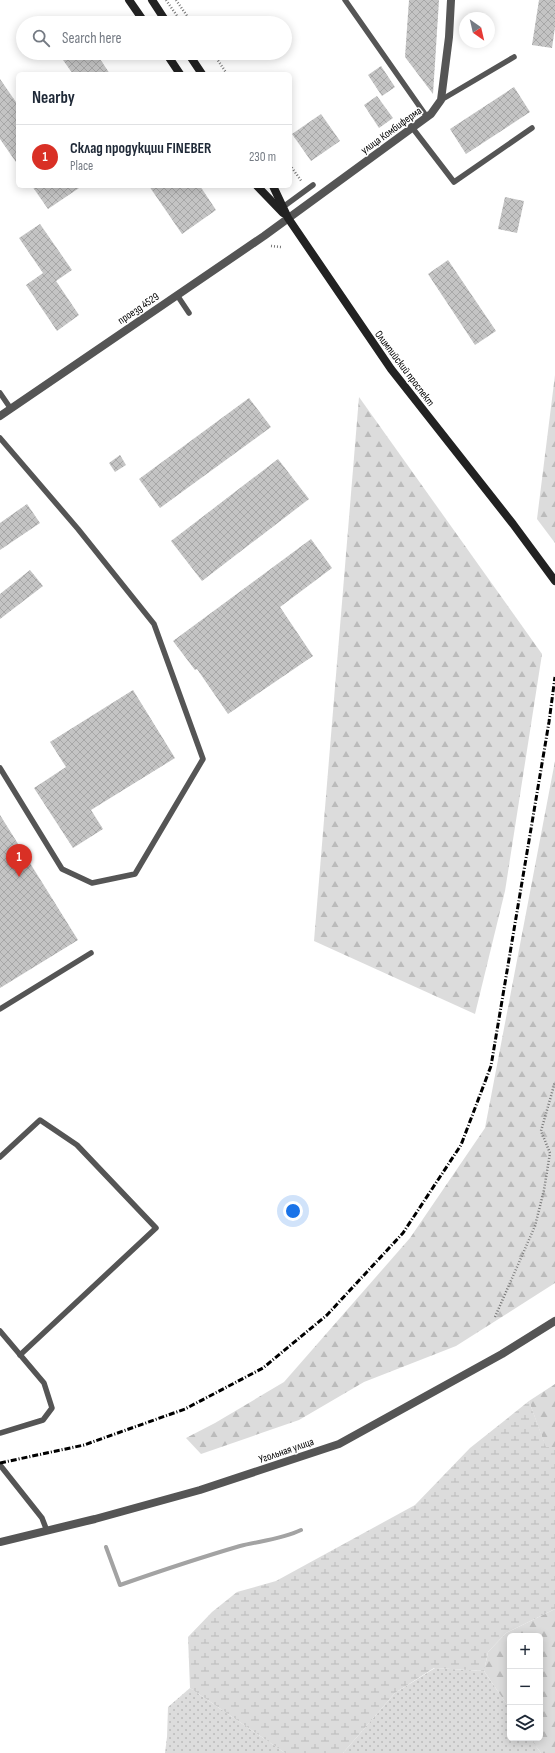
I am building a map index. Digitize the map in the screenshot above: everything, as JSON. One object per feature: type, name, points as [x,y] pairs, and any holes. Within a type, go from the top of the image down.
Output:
[{"type":"main road","points":[[129,0],[140,16]]},
{"type":"main road","points":[[152,0],[162,16]]},
{"type":"main road","points":[[171,60],[179,72]]},
{"type":"main road","points":[[193,60],[201,72]]},
{"type":"main road","name":"Олимпийский проспект","points":[[259,188],[288,218],[391,369],[513,524],[555,581]]},
{"type":"main road","name":"Олимпийский проспект","points":[[274,188],[288,218]]},
{"type":"street","points":[[442,100],[449,37],[451,0]]},
{"type":"street","name":"улица Комбиферма","points":[[288,218],[411,126],[426,117],[442,100]]},
{"type":"street","name":"проезд 4529","points":[[0,416],[288,218]]},
{"type":"street","name":"Угольная улица","points":[[0,1542],[200,1490],[339,1444],[502,1354],[555,1322]]},
{"type":"lane","points":[[345,0],[426,117]]},
{"type":"lane","points":[[442,100],[514,57]]},
{"type":"lane","points":[[411,126],[454,182],[532,128]]},
{"type":"lane","points":[[283,207],[313,185]]},
{"type":"lane","points":[[177,295],[189,313]]},
{"type":"lane","points":[[0,394],[11,408]]},
{"type":"lane","points":[[0,438],[78,529],[154,624],[203,759],[135,874],[92,883],[62,869],[0,768]]},
{"type":"lane","points":[[0,1009],[91,953]]},
{"type":"lane","points":[[0,1157],[40,1120],[77,1145],[156,1228],[20,1355]]},
{"type":"lane","points":[[0,1331],[44,1383],[52,1408],[43,1420],[0,1433]]},
{"type":"lane","points":[[0,1465],[42,1518],[47,1531]]},
{"type":"path","points":[[166,0],[177,16]]},
{"type":"path","points":[[176,0],[187,16]]},
{"type":"path","points":[[218,60],[226,72]]},
{"type":"path","points":[[292,168],[307,190]]},
{"type":"path","points":[[271,246],[281,247]]},
{"type":"path","points":[[495,1317],[537,1219],[550,1153],[541,1131],[555,1082]]},
{"type":"green space","points":[[555,375],[555,543],[537,519]]},
{"type":"green space","points":[[359,397],[542,654],[505,891],[475,1014],[314,941]]},
{"type":"green space","points":[[555,761],[555,1283],[456,1346],[364,1382],[299,1420],[201,1454],[186,1438],[215,1423],[284,1382],[410,1238],[485,1128]]},
{"type":"green space","points":[[555,1384],[555,1447],[546,1448],[529,1401]]},
{"type":"green space","points":[[529,1401],[546,1447],[555,1447],[555,1609],[506,1633],[488,1652],[484,1671],[434,1668],[395,1693],[343,1753],[285,1753],[190,1688],[188,1637],[212,1612],[237,1592],[276,1581],[415,1505],[470,1448]]},
{"type":"green space","points":[[555,1609],[555,1753],[541,1753],[532,1741],[543,1741],[543,1633],[507,1633],[507,1705],[484,1671],[488,1652],[506,1633]]},
{"type":"green space","points":[[435,1668],[484,1671],[507,1705],[507,1741],[532,1741],[541,1753],[343,1753],[395,1693]]},
{"type":"green space","points":[[190,1688],[285,1753],[165,1753],[168,1707]]},
{"type":"building","points":[[409,0],[439,0],[433,94],[405,57]]},
{"type":"building","points":[[539,0],[555,0],[555,27],[552,48],[532,45]]},
{"type":"building","points":[[63,60],[101,60],[109,72],[72,72]]},
{"type":"building","points":[[381,66],[395,87],[382,96],[368,75]]},
{"type":"building","points":[[0,79],[16,102],[16,162],[0,139]]},
{"type":"building","points":[[514,87],[530,112],[466,154],[450,129]]},
{"type":"building","points":[[377,96],[393,118],[379,128],[364,105]]},
{"type":"building","points":[[321,114],[340,141],[311,161],[292,134]]},
{"type":"building","points":[[33,188],[79,188],[48,209]]},
{"type":"building","points":[[150,188],[201,188],[216,210],[182,234]]},
{"type":"building","points":[[505,197],[524,201],[517,233],[498,229]]},
{"type":"building","points":[[40,224],[72,270],[56,281],[79,315],[57,331],[26,285],[43,273],[19,238]]},
{"type":"building","points":[[448,260],[496,331],[475,345],[428,274]]},
{"type":"building","points":[[249,398],[271,427],[160,508],[139,479]]},
{"type":"building","points":[[120,455],[126,465],[115,472],[109,463]]},
{"type":"building","points":[[278,459],[309,499],[202,581],[171,541]]},
{"type":"building","points":[[27,504],[40,523],[0,550],[0,523]]},
{"type":"building","points":[[311,539],[332,568],[280,607],[313,656],[228,714],[197,669],[195,670],[173,641]]},
{"type":"building","points":[[30,570],[43,586],[0,619],[0,594]]},
{"type":"building","points":[[133,690],[175,758],[91,810],[103,829],[73,848],[34,788],[66,767],[50,742]]},
{"type":"building","points":[[0,815],[78,940],[0,988]]},
{"type":"waterway","points":[[106,1547],[120,1585],[240,1546],[279,1538],[301,1530]]},
{"type":"railway","points":[[0,1463],[84,1445],[185,1409],[263,1368],[327,1315],[403,1233],[461,1145],[491,1066],[549,722],[555,677]]},
{"type":"place","name":"Склад продукции FINEBER","points":[[19,877]]}]
